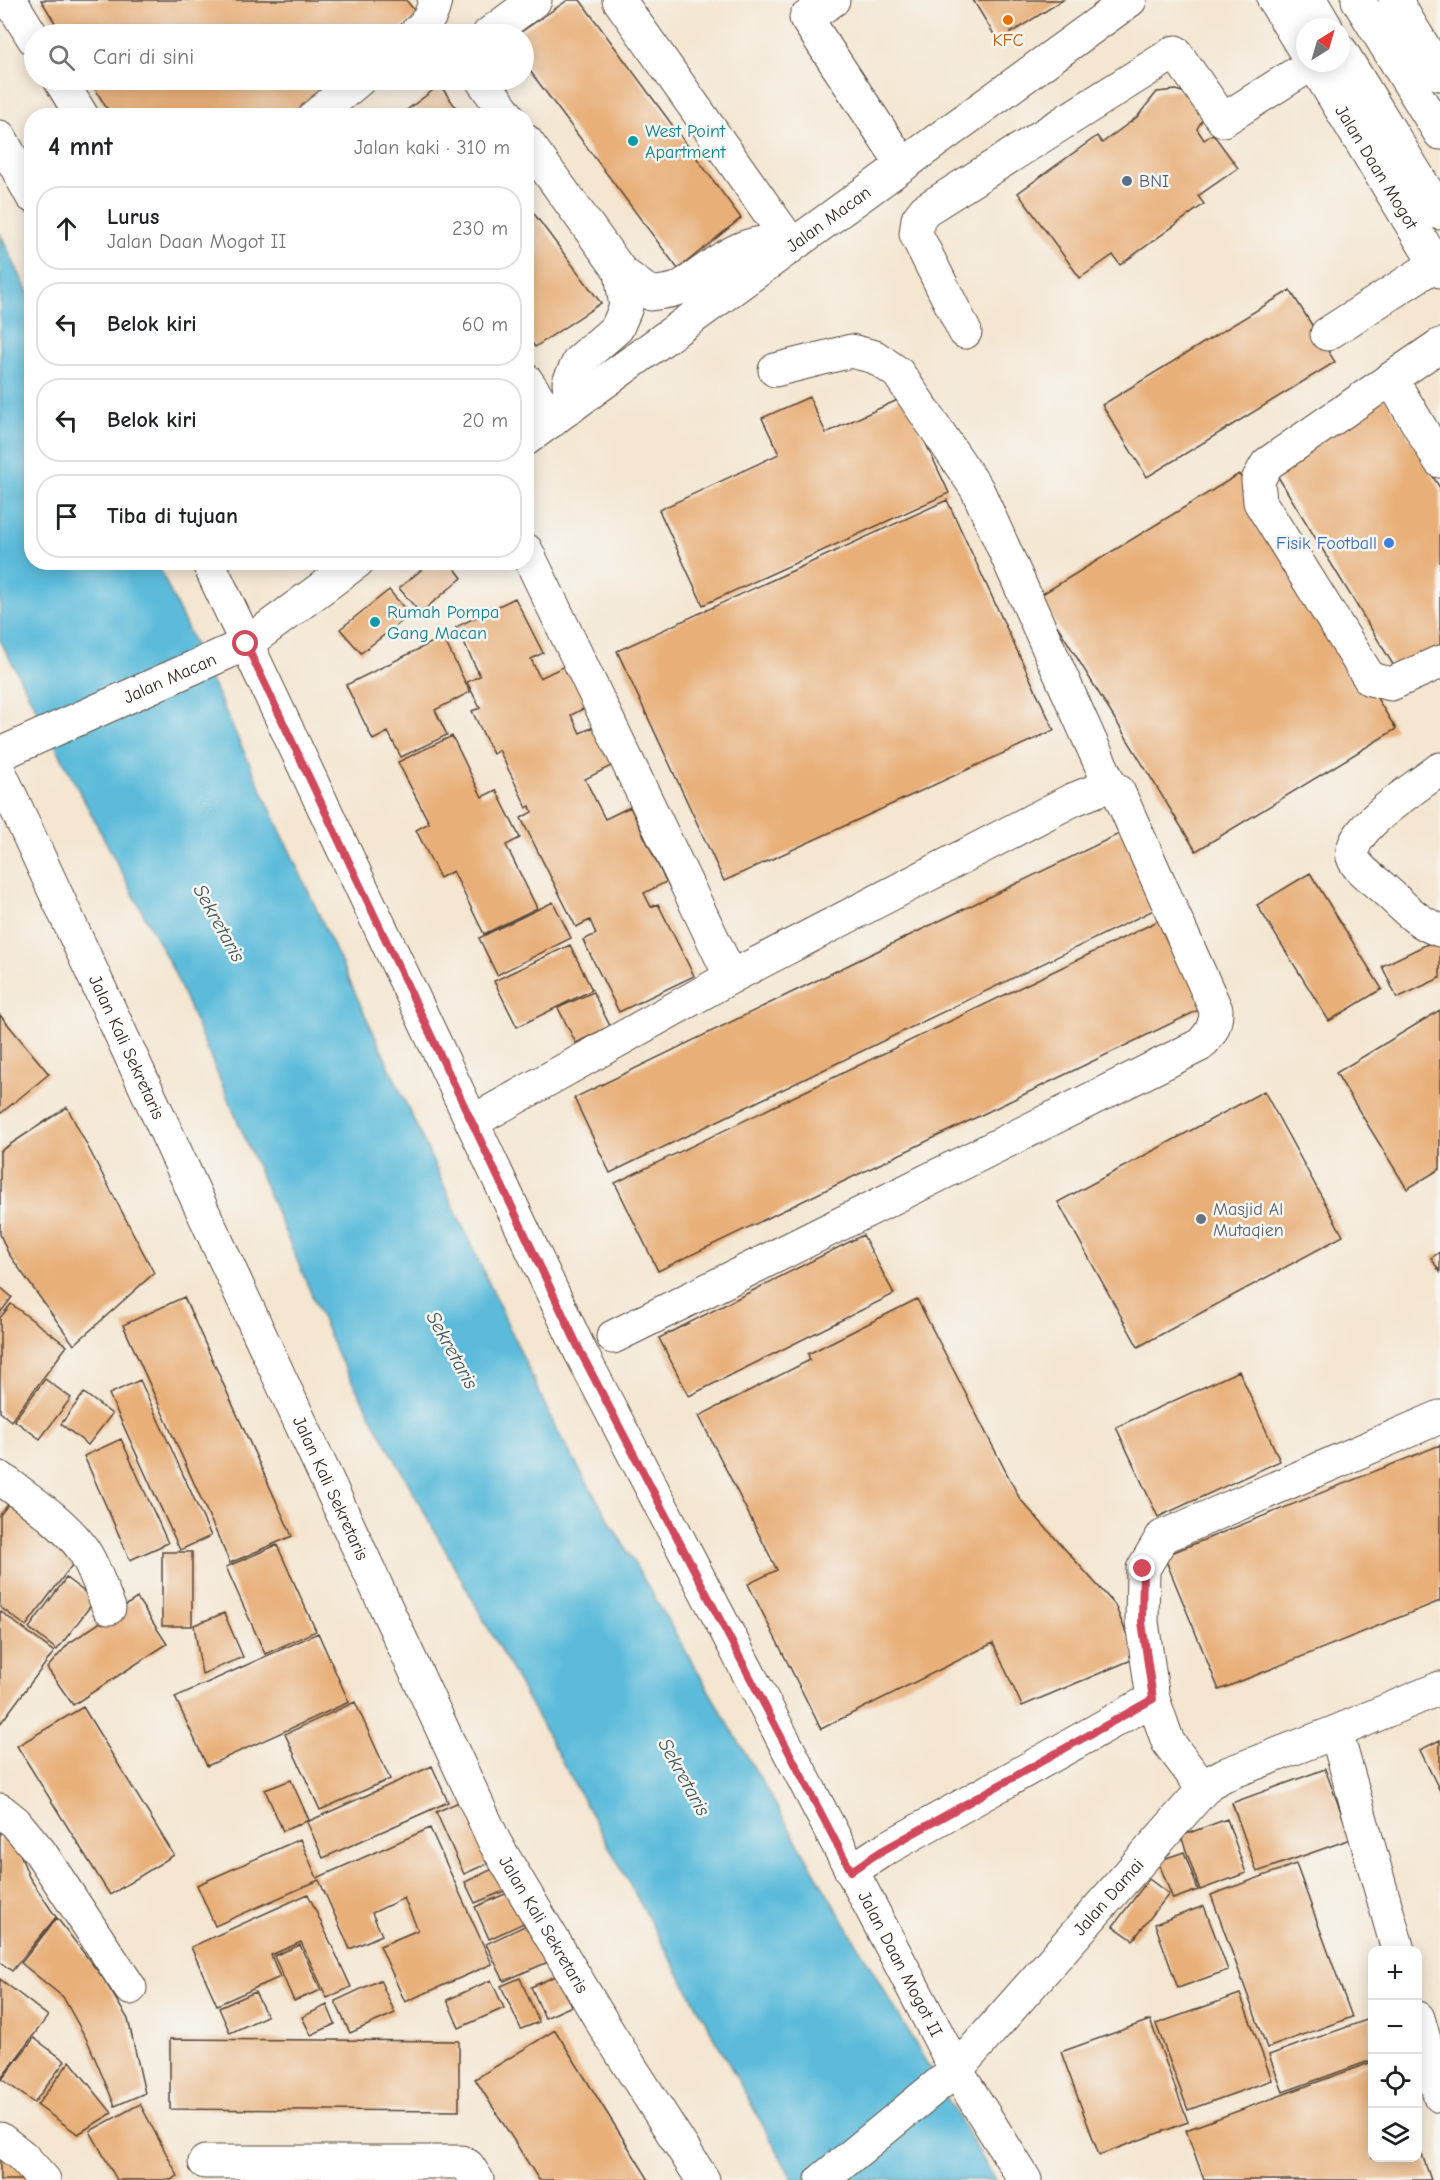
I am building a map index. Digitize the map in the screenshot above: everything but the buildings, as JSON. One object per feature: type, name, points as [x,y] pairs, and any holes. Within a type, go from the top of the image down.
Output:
[{"type":"main road","points":[[10,0],[25,24]]},
{"type":"main road","points":[[503,24],[535,0]]},
{"type":"main road","points":[[620,0],[790,247]]},
{"type":"main road","points":[[833,0],[799,9],[903,165]]},
{"type":"main road","name":"Jalan Macan","points":[[534,433],[1130,0]]},
{"type":"main road","points":[[1274,0],[1296,36]]},
{"type":"main road","points":[[1310,0],[1321,18]]},
{"type":"main road","points":[[1358,0],[1440,133]]},
{"type":"main road","points":[[1395,0],[1440,74]]},
{"type":"main road","points":[[965,332],[916,234],[918,219],[926,210],[1175,52],[1223,120],[1299,72]]},
{"type":"main road","points":[[1350,66],[1440,213]]},
{"type":"main road","name":"Jalan Daan Mogot","points":[[1319,72],[1438,267]]},
{"type":"main road","points":[[66,90],[77,108]]},
{"type":"main road","points":[[489,90],[502,108]]},
{"type":"main road","points":[[0,137],[24,181]]},
{"type":"main road","points":[[534,152],[621,272],[651,294],[677,289],[747,245],[777,243],[790,247]]},
{"type":"main road","points":[[1327,334],[1438,267]]},
{"type":"main road","points":[[562,413],[569,381],[579,362],[616,328],[626,308],[621,272]]},
{"type":"main road","points":[[1440,345],[1267,464],[1258,480],[1260,502],[1370,678],[1391,684],[1440,662]]},
{"type":"main road","points":[[612,1337],[1200,1045],[1214,1028],[1216,1010],[1118,791],[1110,785],[977,489],[898,373],[875,357],[851,351],[775,370]]},
{"type":"main road","points":[[1392,380],[1440,461]]},
{"type":"main road","points":[[534,387],[562,413]]},
{"type":"main road","points":[[534,567],[731,977]]},
{"type":"main road","points":[[210,570],[234,649]]},
{"type":"main road","name":"Jalan Macan","points":[[3,759],[234,649],[346,570]]},
{"type":"main road","name":"Jalan Daan Mogot II","points":[[234,649],[472,1122],[581,1353],[851,1871],[948,2077],[1025,2180]]},
{"type":"main road","name":"Jalan Kali Sekretaris","points":[[3,759],[495,1843],[608,2032],[703,2180]]},
{"type":"main road","points":[[1440,770],[1367,825],[1355,841],[1352,850],[1356,864],[1416,918],[1440,930]]},
{"type":"main road","points":[[472,1122],[731,977],[1072,800],[1110,785]]},
{"type":"main road","points":[[1203,1788],[1168,1742],[1153,1699],[1142,1622],[1143,1569],[1162,1537],[1440,1417]]},
{"type":"main road","points":[[0,1478],[33,1502],[79,1545],[87,1555],[109,1608]]},
{"type":"main road","name":"Jalan Damai","points":[[822,2180],[948,2077],[1203,1788],[1215,1778],[1336,1732],[1440,1688]]},
{"type":"main road","points":[[851,1871],[880,1852],[1153,1699]]},
{"type":"main road","points":[[1336,1732],[1397,1946]]},
{"type":"main road","points":[[0,1810],[15,1822],[40,1852],[130,1988]]},
{"type":"main road","points":[[1422,2032],[1440,2096]]},
{"type":"main road","points":[[0,2139],[26,2160],[44,2180]]},
{"type":"main road","points":[[205,2162],[460,2162],[468,2166],[477,2180]]},
{"type":"water","name":"Sekretaris","points":[[0,233],[24,284],[24,570],[160,570],[557,1431],[995,2180],[793,2180],[337,1354],[174,972],[0,640]]},
{"type":"place","name":"KFC","points":[[1008,20]]},
{"type":"place","name":"West Point Apartment","points":[[633,141]]},
{"type":"place","name":"BNI","points":[[1127,181]]},
{"type":"place","name":"Fisik Football","points":[[1389,543]]},
{"type":"place","name":"Rumah Pompa Gang Macan","points":[[375,622]]},
{"type":"place","name":"Masjid Al Mutaqien","points":[[1201,1219]]},
{"type":"route","points":[[246,644],[581,1353],[851,1871],[880,1852],[1153,1699],[1142,1622],[1143,1569]]}]
